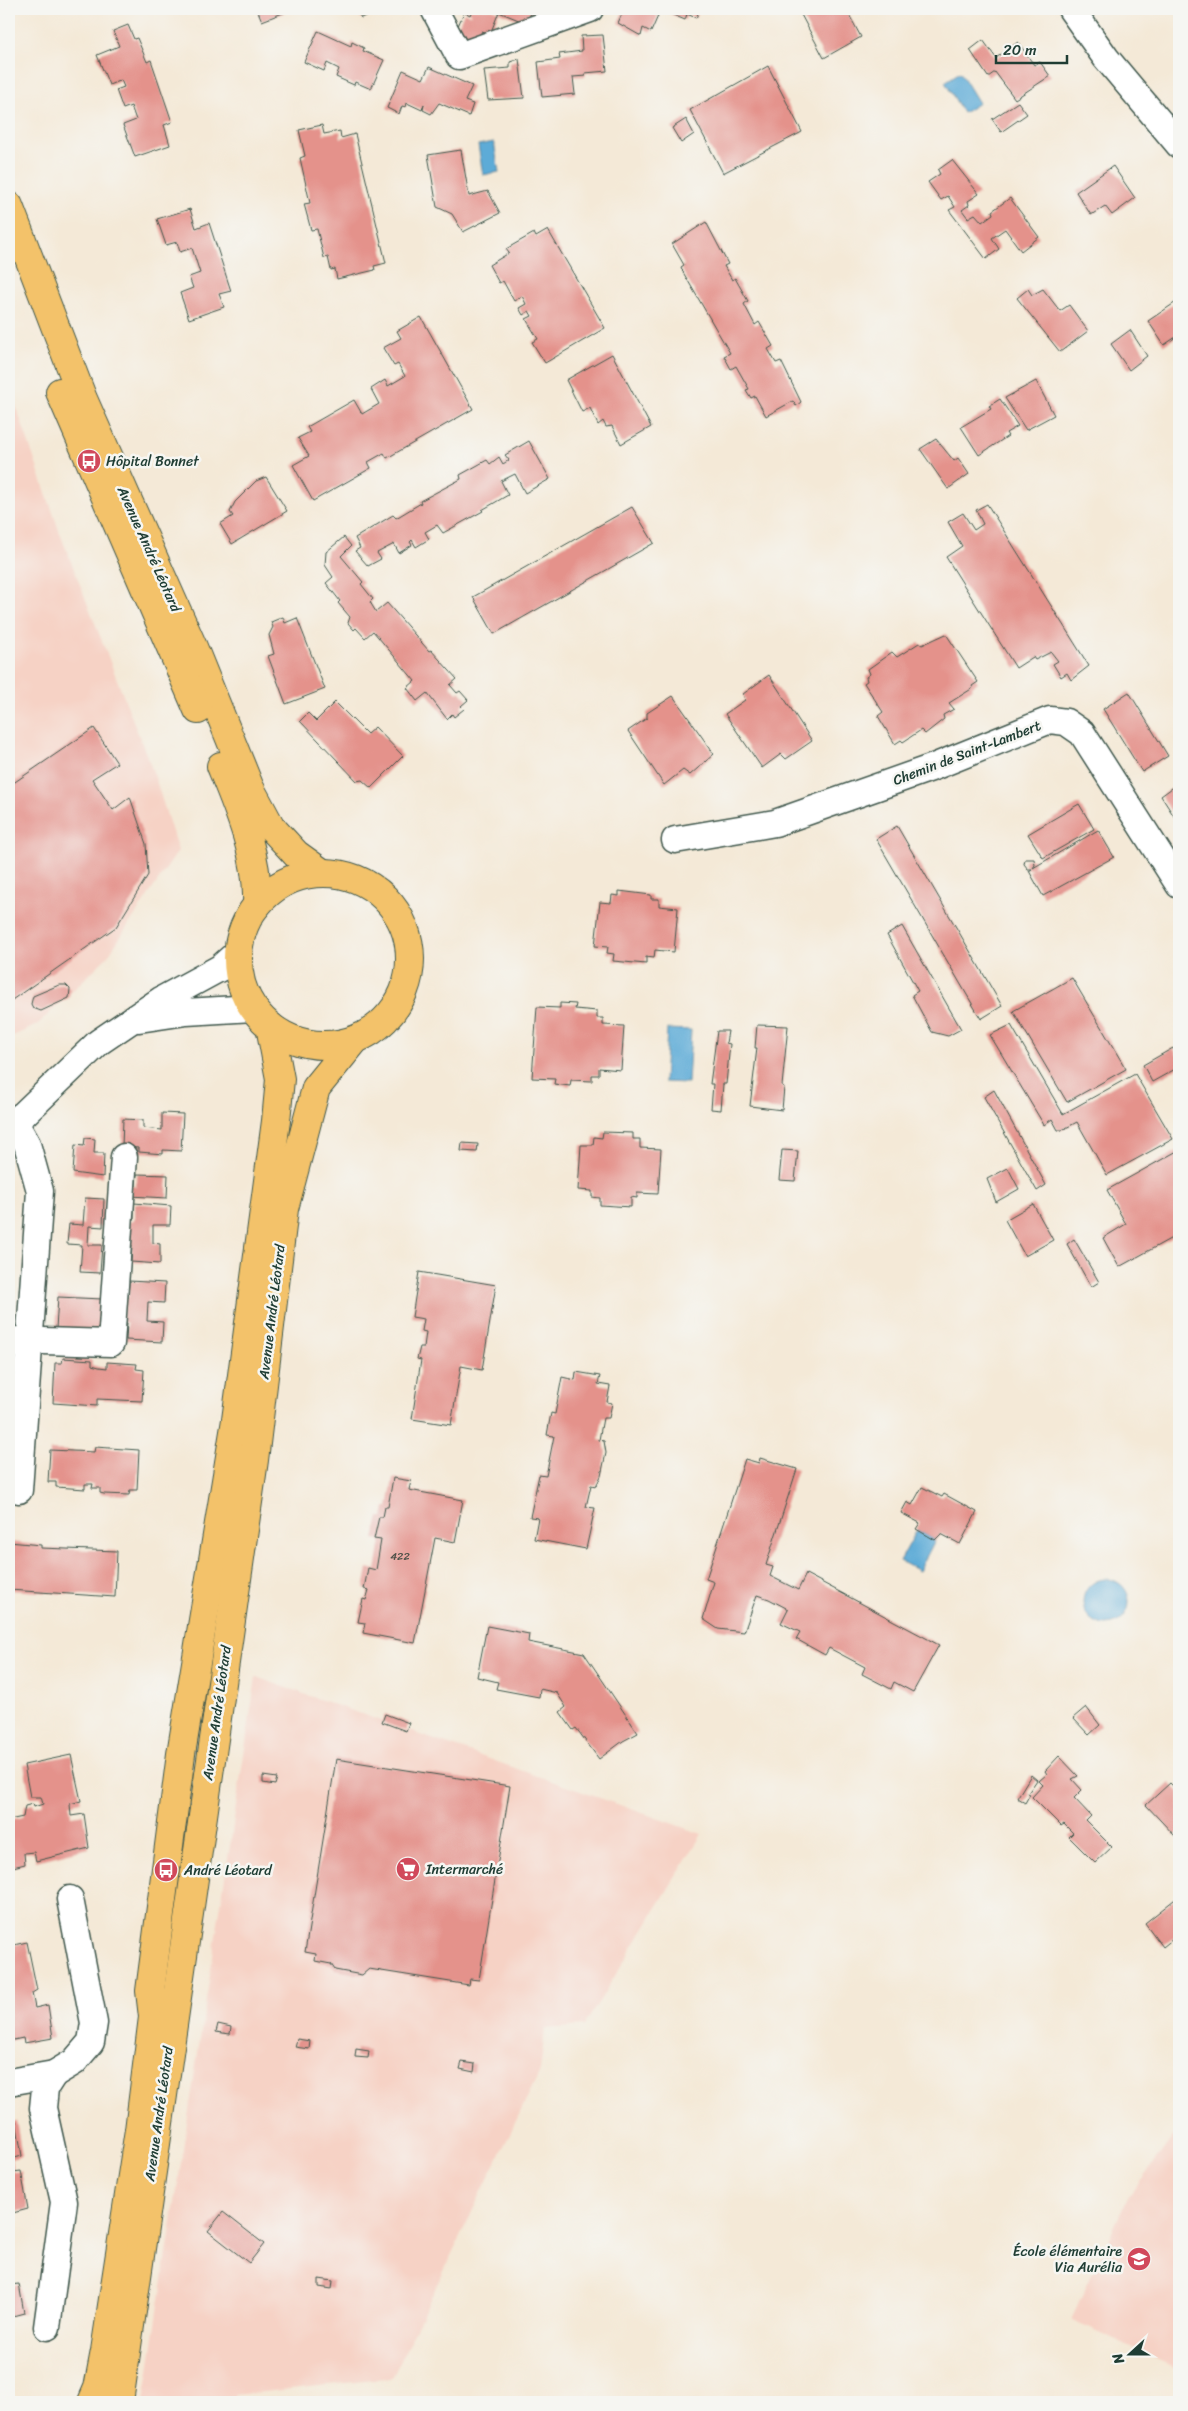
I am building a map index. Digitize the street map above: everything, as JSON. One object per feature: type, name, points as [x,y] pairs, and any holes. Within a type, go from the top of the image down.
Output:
[{"type":"main road","name":"Avenue André Léotard","points":[[9,206],[83,399],[193,647],[250,788],[272,827],[296,854],[321,872]]},
{"type":"main road","name":"Avenue André Léotard","points":[[9,257],[65,406],[177,659],[233,796],[248,838],[258,882],[257,904]]},
{"type":"main road","points":[[321,872],[340,874],[359,880],[375,889],[390,902],[408,936],[410,956],[409,974],[398,1005],[376,1029],[355,1040],[333,1046],[310,1045],[289,1038],[261,1017],[243,991],[239,972],[238,952],[244,927],[257,904],[286,881],[303,875],[321,872]]},
{"type":"main road","name":"Avenue André Léotard","points":[[92,2402],[98,2388],[105,2351],[139,2130],[153,2016],[150,1991],[181,1754],[212,1576],[236,1420],[276,1121],[280,1080],[261,1017]]},
{"type":"main road","name":"Avenue André Léotard","points":[[119,2402],[254,1460],[284,1209],[316,1088],[355,1040]]},
{"type":"street","points":[[434,9],[460,56],[590,9]]},
{"type":"street","points":[[1071,9],[1106,58],[1179,145]]},
{"type":"street","name":"Chemin de Saint-Lambert","points":[[675,840],[775,823],[931,768],[1050,720],[1066,722],[1082,733],[1179,885]]},
{"type":"street","points":[[19,1490],[19,1340],[40,1190],[28,1144],[12,1123],[24,1114],[99,1042],[161,1000],[220,968],[238,952]]},
{"type":"street","points":[[128,1021],[186,1012],[261,1017]]},
{"type":"street","points":[[19,1340],[111,1343],[124,1157]]},
{"type":"street","points":[[9,2082],[54,2074],[74,2062],[91,2042],[94,2023],[70,1899]]},
{"type":"street","points":[[47,2327],[64,2202],[43,2108],[44,2088],[54,2074]]},
{"type":"shaded area","points":[[9,386],[61,536],[155,777],[178,851],[107,957],[37,1025],[9,1038]]},
{"type":"shaded area","points":[[256,1677],[702,1834],[584,2026],[545,2029],[540,2071],[392,2378],[235,2395],[238,2402],[144,2402]]},
{"type":"shaded area","name":"École élémentaire Via Aurélia","points":[[1179,2129],[1179,2369],[1071,2320],[1128,2197]]},
{"type":"water","points":[[960,72],[979,103],[963,113],[945,82]]},
{"type":"water","points":[[494,142],[499,172],[483,175],[478,145]]},
{"type":"water","points":[[667,1029],[691,1030],[688,1083],[664,1082]]},
{"type":"water","points":[[917,1530],[935,1540],[919,1571],[900,1561]]},
{"type":"water","points":[[1111,1579],[1123,1585],[1128,1593],[1128,1611],[1123,1619],[1115,1624],[1101,1625],[1089,1619],[1084,1611],[1083,1597],[1089,1585],[1097,1580]]},
{"type":"building","points":[[257,9],[287,9],[288,11],[262,21]]},
{"type":"building","points":[[356,9],[380,9],[361,18]]},
{"type":"building","points":[[463,9],[493,9],[499,12],[490,34],[482,31],[475,43],[455,33],[464,12],[470,15],[471,13]]},
{"type":"building","points":[[500,9],[557,9],[538,17],[531,13],[526,23],[499,12]]},
{"type":"building","points":[[624,9],[645,9],[658,16],[651,32],[643,28],[641,36],[618,23]]},
{"type":"building","points":[[659,9],[700,9],[696,18],[687,14],[685,20]]},
{"type":"building","points":[[783,9],[797,9],[786,14]]},
{"type":"building","points":[[798,9],[846,9],[861,37],[824,58]]},
{"type":"building","points":[[128,25],[134,39],[137,38],[147,62],[151,60],[172,122],[164,125],[170,145],[135,157],[123,125],[136,120],[131,106],[123,109],[116,90],[124,87],[121,80],[109,85],[97,55],[119,46],[113,31]]},
{"type":"building","points":[[318,31],[351,46],[352,42],[364,48],[363,51],[384,60],[371,89],[355,82],[354,85],[336,77],[339,69],[327,63],[324,71],[304,62]]},
{"type":"building","points":[[603,35],[607,71],[585,73],[586,76],[573,77],[575,94],[542,97],[538,62],[560,59],[559,54],[582,51],[581,36]]},
{"type":"building","points":[[983,40],[996,58],[1018,42],[1034,65],[1040,62],[1050,76],[1015,99],[995,72],[988,77],[970,50]]},
{"type":"building","points":[[519,59],[524,98],[488,100],[484,70],[510,68],[510,62]]},
{"type":"building","points":[[768,66],[802,132],[723,173],[690,110]]},
{"type":"building","points":[[429,67],[472,86],[465,101],[473,104],[469,116],[439,103],[431,114],[423,110],[424,104],[422,110],[407,103],[406,107],[402,106],[399,114],[387,108],[403,70],[423,79]]},
{"type":"building","points":[[1018,102],[1027,114],[1001,132],[992,119]]},
{"type":"building","points":[[686,119],[694,134],[681,143],[672,128]]},
{"type":"building","points":[[322,125],[324,134],[340,131],[341,138],[355,134],[386,263],[374,266],[375,270],[337,279],[335,269],[331,270],[328,257],[324,258],[317,229],[311,230],[304,204],[310,203],[300,158],[305,156],[299,130]]},
{"type":"building","points":[[461,150],[469,196],[488,191],[500,213],[463,232],[452,214],[437,207],[428,155]]},
{"type":"building","points":[[952,160],[979,194],[968,201],[969,205],[962,210],[968,218],[975,214],[982,222],[993,214],[992,211],[1010,198],[1039,237],[1021,251],[1005,229],[992,238],[999,249],[986,259],[949,210],[955,207],[948,196],[941,200],[928,182],[940,174],[938,170]]},
{"type":"building","points":[[1113,166],[1135,198],[1112,215],[1105,206],[1091,215],[1076,192]]},
{"type":"building","points":[[190,209],[196,228],[209,223],[231,291],[219,294],[224,307],[189,319],[180,293],[193,288],[189,277],[200,273],[192,248],[180,252],[177,242],[166,245],[157,219]]},
{"type":"building","points":[[706,222],[728,264],[724,266],[732,280],[735,278],[748,301],[744,304],[755,325],[759,322],[773,346],[768,349],[776,363],[781,361],[801,402],[796,406],[793,401],[766,416],[755,396],[751,398],[746,390],[749,389],[736,366],[731,369],[724,356],[730,353],[684,274],[681,267],[684,265],[672,244]]},
{"type":"building","points":[[548,230],[605,328],[545,363],[532,342],[538,339],[526,319],[532,316],[529,311],[523,315],[519,308],[526,304],[522,296],[514,301],[503,281],[499,283],[489,265],[509,253],[506,249],[534,233],[536,237]]},
{"type":"building","points":[[1028,289],[1032,295],[1043,289],[1060,311],[1069,305],[1088,331],[1060,352],[1017,298]]},
{"type":"building","points":[[1179,300],[1179,335],[1164,345],[1148,321]]},
{"type":"building","points":[[421,317],[473,409],[387,458],[384,453],[368,462],[371,468],[313,501],[293,465],[309,456],[298,438],[310,432],[307,427],[354,400],[362,414],[379,404],[371,389],[385,380],[388,386],[405,376],[398,364],[394,366],[383,348],[401,338],[397,331]]},
{"type":"building","points":[[1130,330],[1147,356],[1129,370],[1111,344]]},
{"type":"building","points":[[612,354],[651,427],[621,444],[612,426],[606,427],[603,421],[598,425],[590,408],[582,412],[566,380]]},
{"type":"building","points":[[1036,381],[1054,415],[1026,430],[1005,398]]},
{"type":"building","points":[[1000,399],[1018,426],[1006,433],[1008,436],[979,455],[961,427],[991,409],[989,406]]},
{"type":"building","points":[[936,439],[954,461],[958,458],[969,474],[948,489],[920,449]]},
{"type":"building","points":[[529,441],[550,479],[525,493],[515,474],[501,481],[508,495],[483,511],[443,533],[437,525],[425,532],[429,539],[416,547],[412,540],[410,542],[412,545],[399,553],[394,544],[377,553],[381,559],[368,566],[355,551],[360,548],[355,538],[393,515],[396,518],[421,503],[420,501],[461,479],[460,475],[487,460],[490,464],[499,457],[503,464],[509,460],[505,455]]},
{"type":"building","points":[[266,477],[287,511],[232,544],[220,524],[233,516],[230,512],[235,502],[256,481]]},
{"type":"building","points":[[987,504],[1089,666],[1071,680],[1067,673],[1061,677],[1053,664],[1058,661],[1051,652],[1035,660],[1033,657],[1016,668],[946,557],[962,546],[948,522],[963,513],[974,530],[983,524],[976,510]]},
{"type":"building","points":[[632,507],[654,543],[494,634],[473,597]]},
{"type":"building","points":[[344,537],[351,546],[341,556],[363,582],[361,584],[373,599],[370,602],[376,612],[387,603],[429,651],[431,650],[457,679],[450,685],[457,693],[460,691],[468,700],[461,706],[464,709],[454,717],[452,714],[447,719],[427,693],[417,701],[407,688],[415,681],[373,631],[365,638],[356,628],[354,630],[348,623],[350,617],[338,603],[340,601],[326,583],[333,577],[325,565],[326,552]]},
{"type":"building","points":[[283,617],[285,623],[297,618],[325,689],[286,704],[268,656],[274,654],[269,635],[273,627],[271,622]]},
{"type":"building","points":[[946,634],[978,682],[972,686],[973,688],[949,703],[954,709],[943,715],[944,719],[925,734],[921,730],[903,742],[901,740],[895,744],[878,716],[883,712],[864,683],[867,681],[866,677],[870,674],[868,669],[892,652],[897,657],[919,643],[922,645]]},
{"type":"building","points":[[769,675],[812,741],[786,759],[781,754],[762,768],[725,714],[745,700],[743,694]]},
{"type":"building","points":[[1129,692],[1168,756],[1142,772],[1103,709]]},
{"type":"building","points":[[673,696],[714,754],[690,775],[683,770],[664,785],[628,731],[647,718],[647,713]]},
{"type":"building","points":[[335,702],[367,734],[375,727],[403,756],[371,788],[362,780],[357,781],[300,721],[308,713],[316,721]]},
{"type":"building","points":[[94,728],[117,763],[92,779],[113,810],[130,797],[146,844],[148,875],[116,927],[9,1002],[9,786]]},
{"type":"building","points":[[1179,783],[1179,824],[1161,796]]},
{"type":"building","points":[[1079,804],[1094,829],[1043,858],[1028,834]]},
{"type":"building","points":[[897,826],[1002,1006],[981,1019],[876,839]]},
{"type":"building","points":[[1098,830],[1114,857],[1043,896],[1029,871],[1032,869],[1028,869],[1024,864],[1025,859],[1034,859],[1035,865],[1033,868]]},
{"type":"building","points":[[619,891],[651,895],[651,899],[659,899],[659,906],[678,908],[674,952],[655,950],[654,958],[646,957],[646,964],[613,961],[614,954],[607,953],[608,947],[595,946],[600,902],[611,903],[612,895],[619,896]]},
{"type":"building","points":[[902,926],[961,1029],[948,1036],[932,1032],[912,995],[918,991],[887,935]]},
{"type":"building","points":[[1072,978],[1126,1069],[1067,1102],[1013,1011]]},
{"type":"building","points":[[59,985],[66,985],[70,989],[69,998],[41,1011],[33,1008],[31,1004],[33,996]]},
{"type":"building","points":[[560,1003],[576,1004],[575,1009],[597,1011],[597,1018],[603,1018],[603,1025],[624,1026],[621,1070],[599,1068],[599,1075],[592,1075],[592,1081],[571,1080],[570,1086],[554,1084],[555,1079],[532,1078],[537,1007],[560,1008]]},
{"type":"building","points":[[757,1025],[788,1026],[782,1086],[784,1087],[782,1110],[750,1106],[757,1048],[755,1048]]},
{"type":"building","points":[[1011,1025],[1063,1114],[1135,1074],[1173,1139],[1107,1175],[1077,1122],[1062,1130],[1058,1130],[1052,1119],[1044,1125],[990,1035]]},
{"type":"building","points":[[717,1031],[728,1031],[726,1043],[730,1044],[726,1084],[723,1084],[721,1110],[711,1109],[713,1084],[710,1084]]},
{"type":"building","points":[[1173,1048],[1179,1058],[1179,1067],[1152,1082],[1143,1065]]},
{"type":"building","points":[[994,1090],[1046,1185],[1037,1191],[984,1097]]},
{"type":"building","points":[[162,1113],[183,1114],[181,1151],[163,1150],[163,1154],[139,1152],[139,1148],[122,1147],[123,1119],[143,1120],[143,1128],[162,1130]]},
{"type":"building","points":[[603,1132],[633,1133],[633,1139],[640,1139],[640,1148],[661,1149],[658,1194],[637,1193],[637,1198],[631,1197],[631,1207],[600,1205],[600,1198],[592,1197],[592,1191],[578,1190],[581,1145],[593,1145],[594,1137],[602,1138]]},
{"type":"building","points":[[85,1138],[95,1139],[94,1153],[104,1153],[103,1177],[73,1173],[75,1145],[84,1146]]},
{"type":"building","points":[[462,1143],[478,1144],[477,1152],[461,1151]]},
{"type":"building","points":[[782,1150],[798,1151],[795,1181],[779,1180]]},
{"type":"building","points":[[1179,1150],[1179,1234],[1119,1267],[1103,1238],[1126,1224],[1107,1190]]},
{"type":"building","points":[[1008,1168],[1019,1189],[996,1202],[987,1179]]},
{"type":"building","points":[[137,1174],[168,1175],[167,1198],[130,1196],[131,1185],[136,1186]]},
{"type":"building","points":[[85,1198],[104,1199],[103,1227],[89,1226],[88,1245],[102,1245],[100,1273],[80,1272],[82,1245],[67,1244],[69,1224],[83,1225]]},
{"type":"building","points":[[134,1203],[171,1206],[170,1225],[153,1225],[153,1243],[160,1244],[160,1264],[131,1262],[132,1245],[128,1245],[129,1221],[134,1221]]},
{"type":"building","points":[[1033,1204],[1053,1240],[1025,1256],[1005,1220]]},
{"type":"building","points":[[1074,1239],[1099,1282],[1091,1287],[1067,1244]]},
{"type":"building","points":[[419,1272],[496,1285],[482,1370],[461,1366],[451,1425],[412,1419],[421,1360],[417,1359],[420,1347],[424,1347],[426,1332],[422,1331],[424,1319],[412,1317]]},
{"type":"building","points":[[129,1281],[165,1283],[164,1303],[148,1302],[147,1321],[163,1322],[162,1342],[126,1340],[127,1323],[122,1322],[124,1298],[128,1298]]},
{"type":"building","points":[[58,1297],[102,1299],[101,1331],[56,1329]]},
{"type":"building","points":[[63,1358],[92,1360],[92,1365],[107,1368],[107,1362],[137,1364],[136,1369],[144,1370],[142,1401],[97,1399],[97,1406],[53,1403],[55,1363],[62,1363]]},
{"type":"building","points":[[576,1372],[600,1376],[598,1384],[610,1386],[607,1402],[612,1403],[609,1418],[603,1418],[599,1440],[604,1441],[606,1453],[601,1476],[596,1486],[591,1485],[586,1507],[595,1508],[586,1549],[534,1539],[538,1518],[530,1517],[539,1475],[546,1476],[554,1436],[547,1435],[551,1413],[555,1414],[562,1377],[575,1380]]},
{"type":"building","points":[[95,1447],[139,1450],[137,1490],[130,1490],[129,1495],[104,1494],[100,1493],[100,1488],[92,1488],[93,1484],[85,1484],[85,1489],[56,1487],[56,1482],[48,1482],[50,1450],[94,1452]]},
{"type":"building","points":[[760,1458],[797,1469],[766,1565],[773,1567],[770,1576],[798,1590],[806,1574],[939,1645],[913,1692],[894,1682],[891,1689],[862,1674],[865,1667],[829,1648],[825,1655],[796,1639],[800,1632],[781,1623],[788,1609],[769,1599],[757,1595],[744,1632],[718,1629],[703,1619],[714,1582],[706,1579],[745,1459],[759,1463]]},
{"type":"building","points":[[393,1478],[411,1481],[409,1490],[463,1500],[455,1542],[435,1538],[415,1643],[363,1633],[365,1623],[358,1622],[363,1599],[366,1600],[369,1590],[364,1589],[368,1568],[376,1570],[381,1540],[374,1539],[379,1517],[383,1517],[385,1507],[388,1507]]},
{"type":"building","points":[[922,1487],[942,1497],[944,1494],[977,1512],[960,1544],[941,1534],[935,1540],[916,1529],[920,1523],[901,1513],[907,1502],[912,1505]]},
{"type":"building","points":[[9,1542],[41,1545],[41,1548],[117,1551],[115,1597],[9,1590]]},
{"type":"building","points":[[487,1626],[529,1634],[528,1642],[584,1653],[638,1733],[623,1741],[599,1759],[576,1728],[573,1730],[560,1712],[566,1707],[557,1693],[540,1689],[539,1697],[496,1689],[498,1682],[477,1677]]},
{"type":"building","points":[[1086,1707],[1100,1725],[1089,1735],[1073,1718]]},
{"type":"building","points":[[385,1714],[409,1723],[406,1731],[382,1722]]},
{"type":"building","points":[[71,1755],[81,1801],[70,1804],[71,1816],[84,1814],[89,1848],[36,1861],[34,1852],[24,1853],[25,1864],[9,1868],[9,1820],[23,1817],[25,1806],[33,1804],[34,1807],[43,1804],[41,1797],[30,1797],[24,1765]]},
{"type":"building","points":[[1059,1756],[1078,1776],[1072,1779],[1082,1790],[1074,1798],[1091,1816],[1086,1821],[1112,1847],[1095,1863],[1069,1837],[1073,1833],[1064,1824],[1061,1826],[1032,1797],[1043,1785],[1039,1781],[1047,1774],[1045,1771]]},
{"type":"building","name":"Intermarché","points":[[336,1759],[510,1786],[479,1980],[470,1979],[469,1985],[369,1969],[362,1975],[335,1970],[331,1964],[315,1961],[316,1954],[305,1952]]},
{"type":"building","points":[[1031,1775],[1037,1780],[1028,1793],[1030,1794],[1025,1803],[1017,1798]]},
{"type":"building","points":[[263,1776],[277,1778],[275,1785],[263,1783]]},
{"type":"building","points":[[1170,1783],[1179,1792],[1179,1832],[1175,1836],[1146,1805]]},
{"type":"building","points":[[1179,1896],[1179,1934],[1163,1947],[1145,1923]]},
{"type":"building","points":[[27,1942],[37,1990],[32,1993],[35,2008],[48,2005],[53,2038],[24,2043],[23,2038],[9,2041],[9,1946]]},
{"type":"building","points":[[218,2024],[231,2027],[230,2034],[216,2032]]},
{"type":"building","points":[[297,2039],[310,2041],[309,2049],[295,2047]]},
{"type":"building","points":[[356,2049],[369,2051],[368,2058],[355,2057]]},
{"type":"building","points":[[462,2062],[475,2064],[474,2072],[460,2069]]},
{"type":"building","points":[[16,2121],[22,2156],[11,2159],[13,2172],[21,2171],[28,2209],[9,2214],[9,2123]]},
{"type":"building","points":[[223,2212],[264,2244],[249,2263],[208,2231]]},
{"type":"building","points":[[319,2279],[333,2281],[332,2289],[319,2287]]},
{"type":"building","points":[[19,2284],[24,2313],[9,2317],[9,2285]]},
{"type":"place","name":"Hôpital Bonnet","points":[[89,461]]},
{"type":"place","name":"Intermarché","points":[[408,1869]]},
{"type":"place","name":"André Léotard","points":[[166,1870]]},
{"type":"place","name":"École élémentaire Via Aurélia","points":[[1139,2259]]}]
